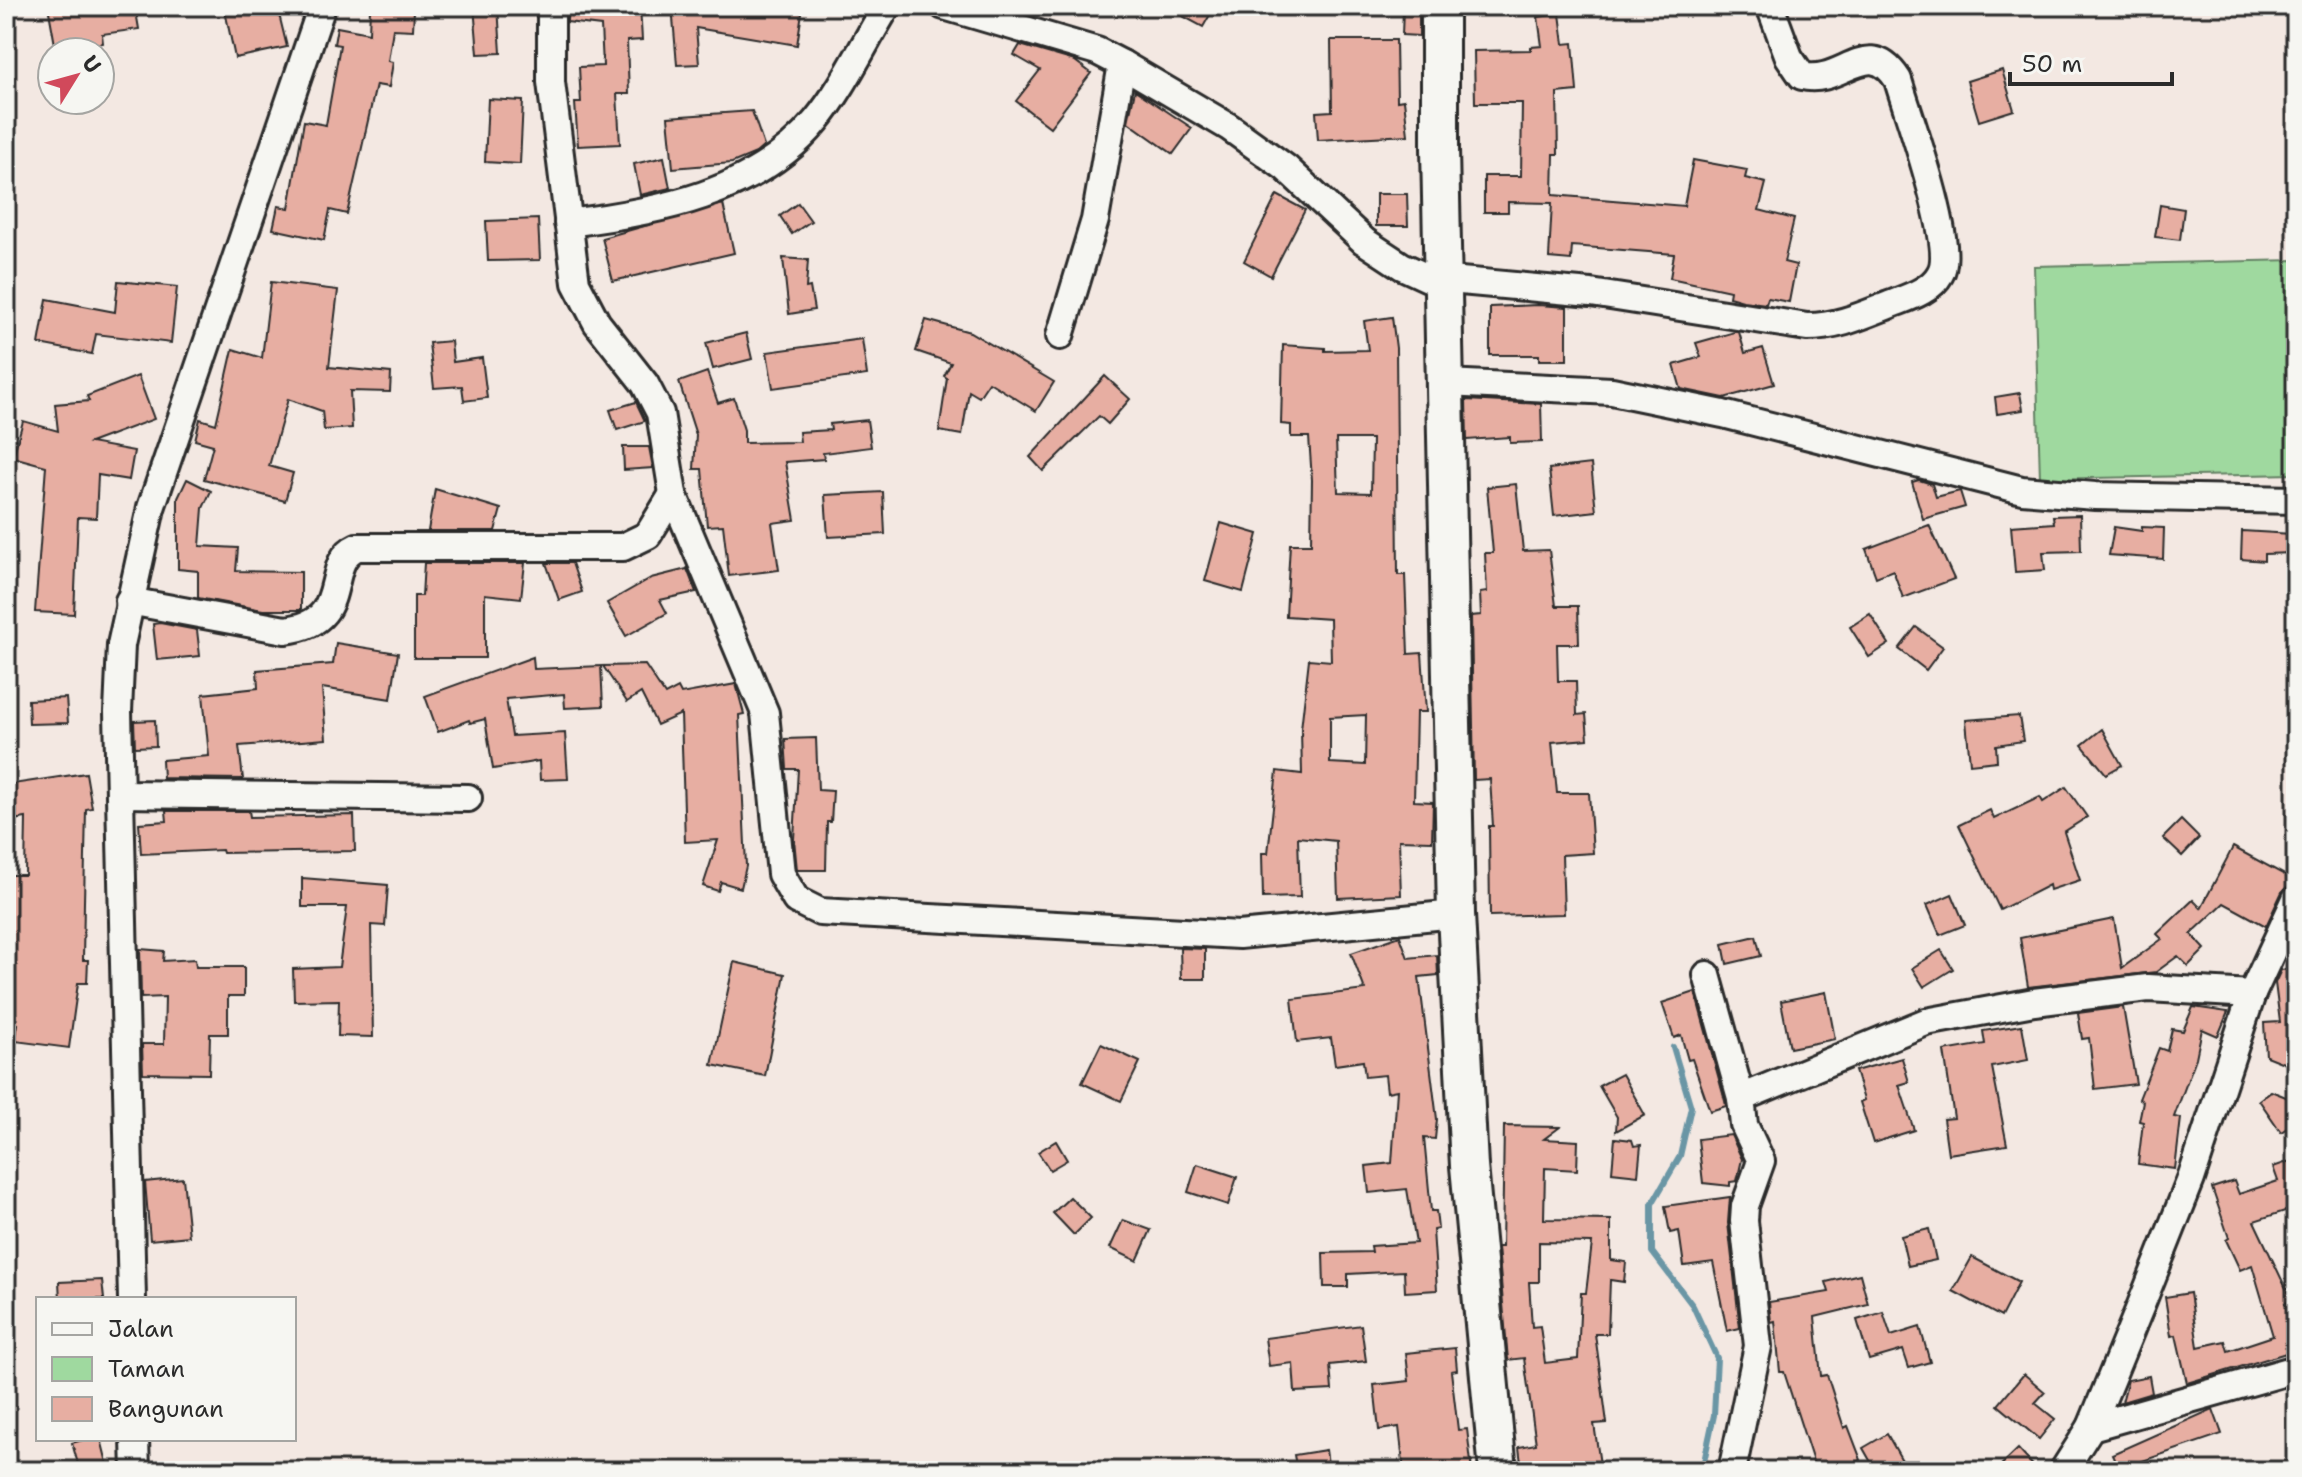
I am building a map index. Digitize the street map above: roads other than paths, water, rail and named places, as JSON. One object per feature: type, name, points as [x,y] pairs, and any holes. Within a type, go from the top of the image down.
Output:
[{"type":"street","points":[[132,1297],[118,712],[121,645],[151,508],[322,6]]},
{"type":"street","points":[[551,6],[551,82],[576,283],[597,323],[638,374],[660,413],[673,494],[765,713],[781,874],[796,900],[820,912],[1239,935],[1456,914]]},
{"type":"street","points":[[568,223],[639,215],[741,181],[774,162],[818,119],[887,6]]},
{"type":"street","points":[[944,6],[1097,51],[1122,64],[1229,127],[1286,168],[1376,250],[1428,278],[1591,293],[1807,327],[1842,324],[1913,295],[1936,280],[1943,271],[1945,257],[1942,227],[1898,80],[1885,63],[1868,58],[1821,78],[1802,76],[1789,57],[1770,6]]},
{"type":"street","points":[[1440,6],[1442,279],[1456,914],[1469,1166],[1498,1471]]},
{"type":"street","points":[[1060,336],[1095,220],[1122,64]]},
{"type":"street","points":[[1446,383],[1612,391],[1723,414],[2022,490],[2095,496],[2296,500]]},
{"type":"street","points":[[129,601],[285,630],[299,629],[323,615],[329,606],[345,555],[357,547],[623,547],[648,535],[673,494]]},
{"type":"street","points":[[121,794],[468,798]]},
{"type":"street","points":[[2063,1471],[2091,1427],[2191,1179],[2252,994],[2296,899]]},
{"type":"street","points":[[1707,975],[1741,1098],[1744,1125],[1761,1161],[1745,1206],[1744,1221],[1758,1346],[1732,1471]]},
{"type":"street","points":[[1741,1098],[1926,1022],[2034,1002],[2148,988],[2252,994]]},
{"type":"street","points":[[2091,1427],[2296,1369]]},
{"type":"street","points":[[135,1441],[136,1471]]},
{"type":"waterway","points":[[1673,1047],[1691,1107],[1680,1156],[1652,1204],[1652,1252],[1693,1306],[1717,1358],[1714,1415],[1702,1471]]}]
